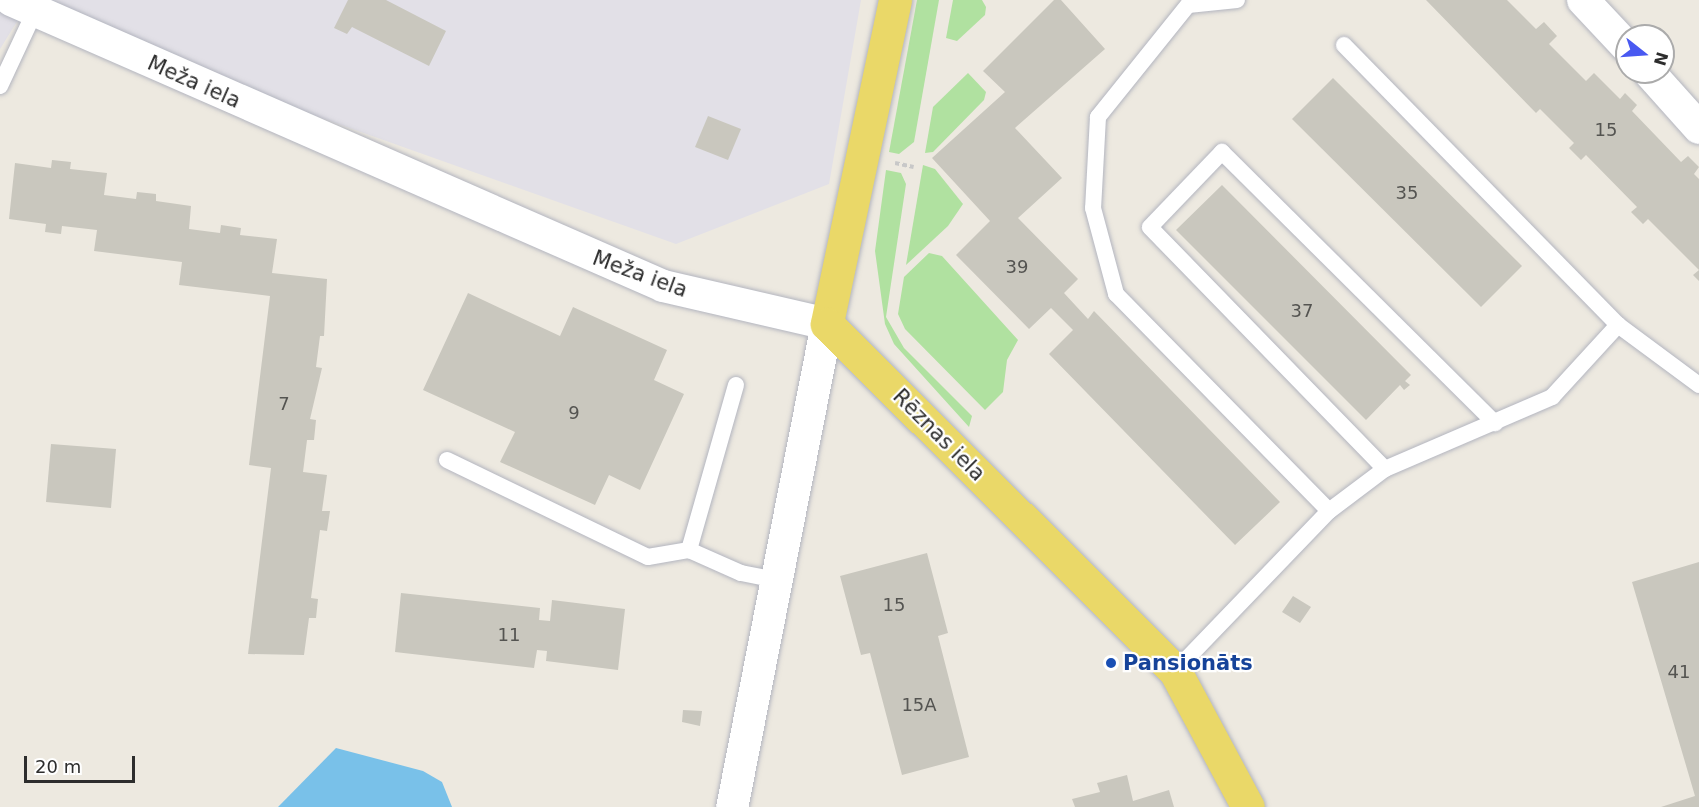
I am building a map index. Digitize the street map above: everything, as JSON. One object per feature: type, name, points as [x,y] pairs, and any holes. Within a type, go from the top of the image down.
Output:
[{"type":"main road","points":[[827,324],[895,0]]},
{"type":"main road","name":"Rēznas iela","points":[[827,324],[1175,671],[1248,807]]},
{"type":"street","points":[[1583,0],[1615,34]]},
{"type":"street","name":"Meža iela","points":[[23,6],[663,286],[827,324]]},
{"type":"street","points":[[1660,84],[1699,128]]},
{"type":"street","points":[[732,807],[773,579],[827,324]]},
{"type":"lane","points":[[1237,0],[1188,5],[1098,117],[1093,208],[1116,294],[1329,511]]},
{"type":"lane","points":[[0,86],[23,6]]},
{"type":"lane","points":[[1344,45],[1618,325],[1699,384]]},
{"type":"lane","points":[[1385,469],[1149,227],[1222,152],[1495,423]]},
{"type":"lane","points":[[1175,671],[1329,511],[1385,469],[1552,398],[1618,325]]},
{"type":"lane","points":[[688,550],[736,385]]},
{"type":"lane","points":[[447,460],[648,556],[688,550],[741,573],[773,579]]},
{"type":"path","points":[[886,162],[914,166]]},
{"type":"shaded area","points":[[0,0],[861,0],[829,184],[676,244],[23,12],[0,49]]},
{"type":"green space","points":[[917,0],[939,0],[914,142],[899,154],[889,152]]},
{"type":"green space","points":[[953,0],[982,0],[986,7],[985,15],[957,41],[946,38]]},
{"type":"green space","points":[[968,73],[986,92],[984,100],[933,152],[925,153],[933,107]]},
{"type":"green space","points":[[923,165],[935,169],[963,204],[948,226],[906,265]]},
{"type":"green space","points":[[886,170],[901,173],[906,184],[886,317],[904,348],[972,416],[969,427],[894,344],[885,324],[875,251]]},
{"type":"green space","points":[[929,253],[942,256],[1018,340],[1007,360],[1003,392],[985,410],[905,329],[898,314],[904,277]]},
{"type":"water","points":[[336,748],[423,771],[442,782],[452,807],[278,807]]},
{"type":"building","points":[[348,0],[386,0],[446,31],[429,66],[352,27],[347,34],[334,28]]},
{"type":"building","points":[[1054,0],[1061,0],[1105,49],[1015,128],[1062,178],[1018,218],[1078,279],[1064,293],[1088,319],[1094,311],[1280,502],[1235,545],[1049,354],[1073,330],[1051,308],[1029,329],[956,255],[990,221],[932,158],[1005,92],[983,71]]},
{"type":"building","points":[[1426,0],[1507,0],[1536,29],[1544,22],[1557,36],[1549,44],[1586,81],[1594,73],[1620,99],[1625,93],[1637,105],[1632,111],[1681,162],[1688,156],[1699,167],[1694,174],[1699,179],[1699,270],[1648,219],[1643,224],[1631,212],[1637,207],[1586,155],[1581,160],[1569,148],[1574,143],[1540,109],[1536,113]]},
{"type":"building","points":[[1333,78],[1522,266],[1481,307],[1292,119]]},
{"type":"building","points":[[708,116],[741,129],[728,160],[695,147]]},
{"type":"building","points":[[52,160],[71,162],[70,169],[107,173],[104,195],[136,199],[137,192],[156,194],[156,201],[191,206],[189,229],[220,233],[221,225],[241,228],[240,235],[277,239],[272,273],[327,279],[324,336],[320,336],[316,367],[322,368],[310,419],[316,420],[314,440],[307,440],[303,472],[327,475],[322,511],[330,511],[327,531],[320,530],[311,598],[318,599],[316,618],[309,618],[304,655],[248,654],[271,468],[249,465],[270,296],[179,285],[182,262],[94,251],[97,230],[62,226],[61,234],[45,232],[46,224],[9,219],[15,163],[51,168]]},
{"type":"building","points":[[1222,185],[1411,375],[1405,381],[1410,385],[1404,390],[1400,385],[1366,420],[1176,230]]},
{"type":"building","points":[[1699,270],[1699,281],[1693,275]]},
{"type":"building","points":[[468,293],[560,336],[573,307],[667,350],[654,380],[684,394],[640,490],[609,475],[595,505],[500,462],[515,432],[423,390]]},
{"type":"building","points":[[51,444],[116,449],[111,508],[46,502]]},
{"type":"building","points":[[927,553],[948,633],[938,636],[969,757],[902,775],[870,653],[861,655],[840,576]]},
{"type":"building","points":[[1699,562],[1699,807],[1661,807],[1695,796],[1632,582]]},
{"type":"building","points":[[401,593],[540,608],[539,620],[550,621],[552,600],[625,609],[618,670],[546,661],[547,651],[537,650],[534,668],[395,652]]},
{"type":"building","points":[[1293,596],[1311,607],[1300,623],[1282,612]]},
{"type":"building","points":[[683,710],[702,711],[700,726],[682,722]]},
{"type":"building","points":[[1127,775],[1133,801],[1169,790],[1174,807],[1075,807],[1072,799],[1100,792],[1097,783]]},
{"type":"place","name":"Pansionāts","points":[[1111,663]]}]
